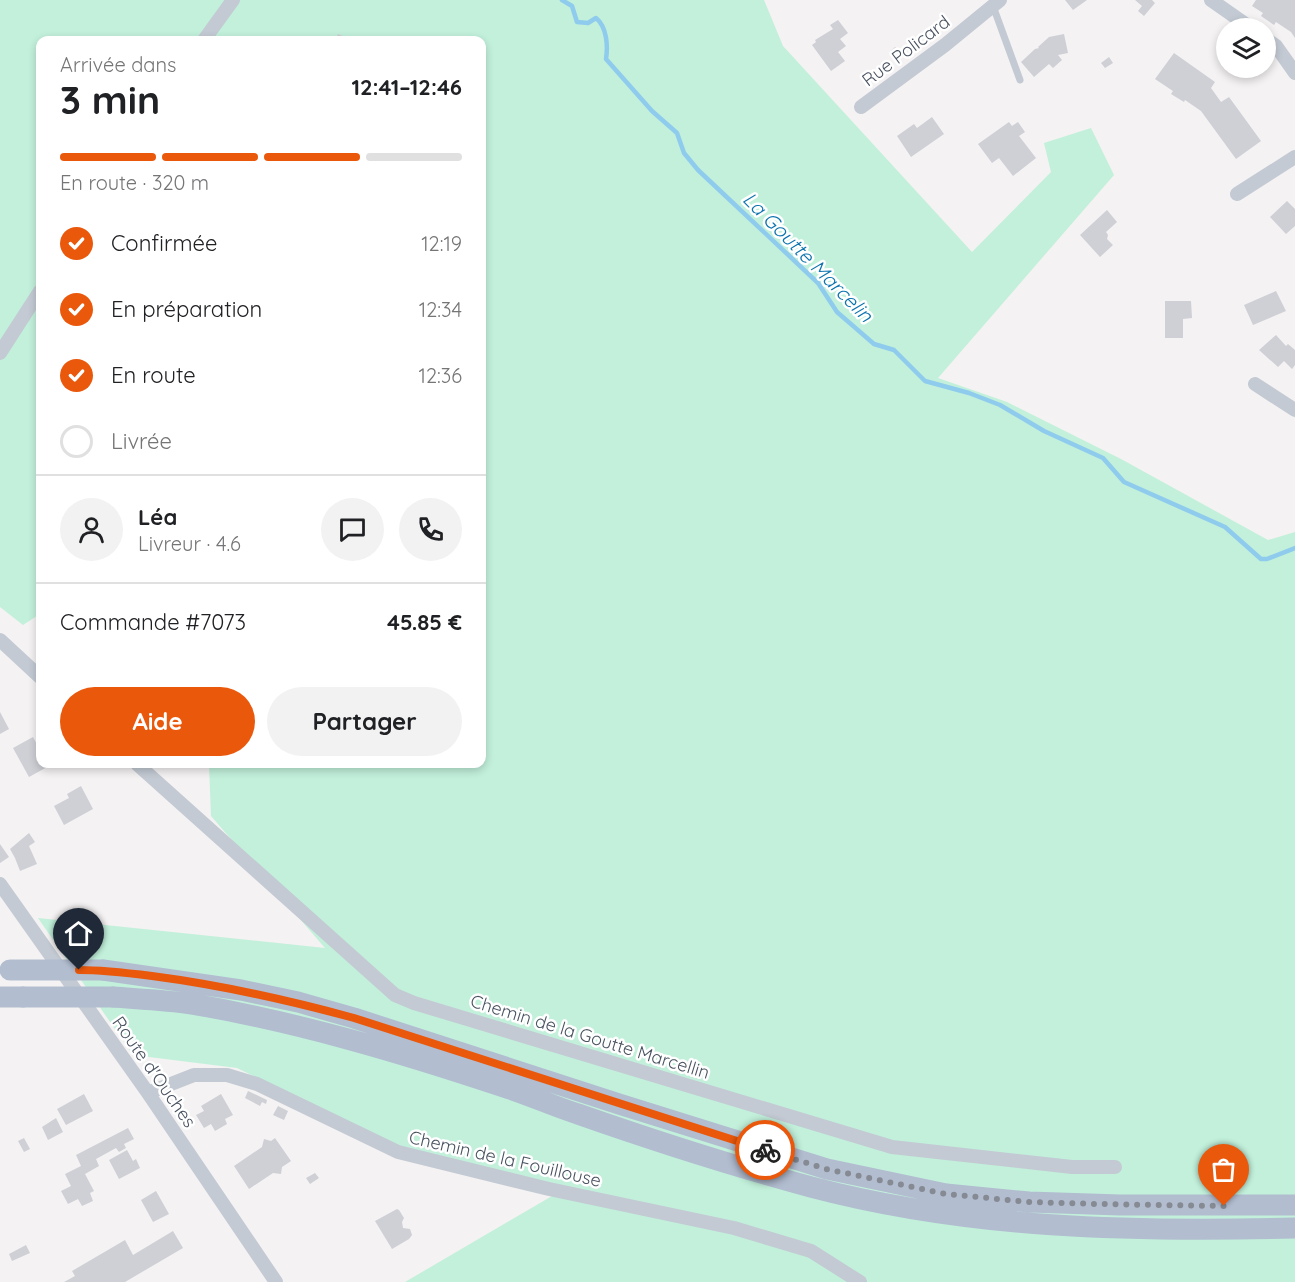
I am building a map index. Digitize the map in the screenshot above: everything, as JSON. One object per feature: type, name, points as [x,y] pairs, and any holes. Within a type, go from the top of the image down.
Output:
[{"type":"main road","points":[[5,970],[103,970],[194,982],[298,1002],[826,1169],[946,1194],[1029,1202],[1120,1205],[1295,1205]]},
{"type":"main road","points":[[0,997],[113,997],[189,1004],[263,1018],[365,1043],[724,1162],[812,1187],[911,1209],[1009,1222],[1113,1228],[1295,1228]]},
{"type":"street","points":[[207,36],[233,0]]},
{"type":"street","points":[[1211,0],[1237,18]]},
{"type":"street","name":"Rue Policard","points":[[861,107],[945,45],[996,3]]},
{"type":"street","points":[[1276,46],[1295,73]]},
{"type":"street","points":[[1237,194],[1295,157]]},
{"type":"street","points":[[0,353],[36,297]]},
{"type":"street","points":[[1255,384],[1295,410]]},
{"type":"street","points":[[0,640],[36,673]]},
{"type":"street","name":"Chemin de la Goutte Marcellin","points":[[141,768],[394,995],[414,1003],[892,1147],[1072,1167],[1115,1167]]},
{"type":"street","name":"Route d'Ouches","points":[[0,884],[148,1093],[276,1282]]},
{"type":"street","name":"Chemin de la Fouillouse","points":[[148,1093],[194,1075],[227,1074],[257,1084],[398,1152],[549,1189],[734,1227],[811,1251],[860,1282]]},
{"type":"lane","points":[[996,3],[1020,80]]},
{"type":"green space","points":[[0,0],[764,0],[783,46],[972,252],[1051,172],[1044,143],[1091,128],[1114,175],[938,378],[1007,402],[1121,459],[1268,540],[1295,532],[1295,1282],[405,1282],[564,1189],[401,1148],[237,1068],[133,1055],[38,918],[325,948],[211,816],[209,768],[486,768],[486,36],[36,36],[36,617],[23,625],[0,607]]},
{"type":"building","points":[[1065,0],[1087,0],[1073,10]]},
{"type":"building","points":[[1135,0],[1152,0],[1155,3],[1144,16],[1138,11],[1142,6]]},
{"type":"building","points":[[1256,0],[1295,0],[1295,38],[1291,32],[1276,22],[1276,18],[1264,18],[1261,16],[1263,13],[1252,6]]},
{"type":"building","points":[[838,20],[848,33],[840,39],[846,46],[838,52],[845,61],[831,71],[812,45],[816,42],[815,40],[833,29],[830,25]]},
{"type":"building","points":[[1064,34],[1068,53],[1058,55],[1062,60],[1053,68],[1049,64],[1034,77],[1021,62],[1049,37]]},
{"type":"building","points":[[895,47],[902,53],[899,58],[891,51]]},
{"type":"building","points":[[1174,53],[1215,82],[1211,88],[1221,102],[1229,97],[1261,141],[1236,159],[1201,111],[1171,94],[1173,91],[1155,79]]},
{"type":"building","points":[[1109,57],[1113,63],[1105,68],[1101,63]]},
{"type":"building","points":[[932,117],[944,134],[911,157],[897,136],[914,124],[917,128]]},
{"type":"building","points":[[1009,122],[1012,126],[1018,122],[1025,132],[1019,136],[1036,158],[1013,176],[999,158],[992,163],[978,144]]},
{"type":"building","points":[[1287,201],[1295,209],[1295,226],[1286,234],[1270,217]]},
{"type":"building","points":[[1107,210],[1117,222],[1106,232],[1107,239],[1113,245],[1100,257],[1080,235]]},
{"type":"building","points":[[1276,291],[1286,311],[1253,325],[1244,305]]},
{"type":"building","points":[[1165,301],[1191,301],[1192,318],[1183,319],[1183,338],[1165,338]]},
{"type":"building","points":[[1276,335],[1286,346],[1288,344],[1295,350],[1295,365],[1292,369],[1284,361],[1278,367],[1259,350]]},
{"type":"building","points":[[0,712],[9,729],[0,734]]},
{"type":"building","points":[[33,737],[36,743],[36,768],[45,768],[29,777],[13,748]]},
{"type":"building","points":[[81,786],[93,809],[64,825],[54,806],[69,798],[67,794]]},
{"type":"building","points":[[29,833],[35,842],[29,846],[37,864],[20,871],[10,849]]},
{"type":"building","points":[[0,844],[9,857],[0,863]]},
{"type":"building","points":[[248,1091],[267,1100],[266,1104],[262,1102],[260,1106],[245,1098]]},
{"type":"building","points":[[84,1094],[93,1111],[66,1125],[57,1109]]},
{"type":"building","points":[[221,1094],[233,1115],[225,1119],[227,1124],[215,1131],[211,1124],[204,1128],[196,1115],[204,1111],[201,1106]]},
{"type":"building","points":[[278,1106],[288,1111],[284,1120],[273,1115]]},
{"type":"building","points":[[56,1118],[63,1132],[48,1140],[42,1127]]},
{"type":"building","points":[[128,1128],[134,1139],[124,1144],[126,1148],[119,1152],[116,1148],[96,1159],[99,1166],[85,1174],[94,1191],[90,1193],[93,1201],[82,1206],[78,1199],[68,1204],[61,1191],[71,1186],[65,1174],[81,1166],[76,1155]]},
{"type":"building","points":[[24,1138],[30,1149],[24,1152],[18,1141]]},
{"type":"building","points":[[275,1138],[291,1161],[282,1167],[281,1174],[273,1173],[249,1189],[234,1166],[262,1147],[264,1139],[271,1141]]},
{"type":"building","points":[[127,1150],[133,1161],[136,1159],[140,1168],[119,1179],[109,1160]]},
{"type":"building","points":[[315,1173],[319,1178],[310,1184],[306,1178]]},
{"type":"building","points":[[156,1191],[169,1214],[153,1222],[141,1200]]},
{"type":"building","points":[[397,1209],[404,1218],[403,1228],[410,1229],[412,1235],[392,1249],[375,1221]]},
{"type":"building","points":[[173,1231],[183,1248],[125,1282],[64,1282],[75,1276],[72,1271],[125,1240],[133,1255]]},
{"type":"building","points":[[26,1245],[30,1253],[12,1261],[9,1254]]},
{"type":"waterway","name":"La Goutte Marcelin","points":[[562,0],[572,6],[577,22],[588,23],[596,18],[600,22],[606,37],[606,59],[652,111],[677,133],[684,153],[698,170],[818,283],[837,312],[874,344],[894,350],[925,381],[969,393],[1000,405],[1044,431],[1103,458],[1124,482],[1225,527],[1261,559],[1267,559],[1295,548]]},
{"type":"way so far","points":[[765,1150],[826,1169],[946,1194],[1029,1202],[1224,1206]]},
{"type":"route","points":[[79,970],[103,970],[182,980],[298,1002],[765,1150]]}]
